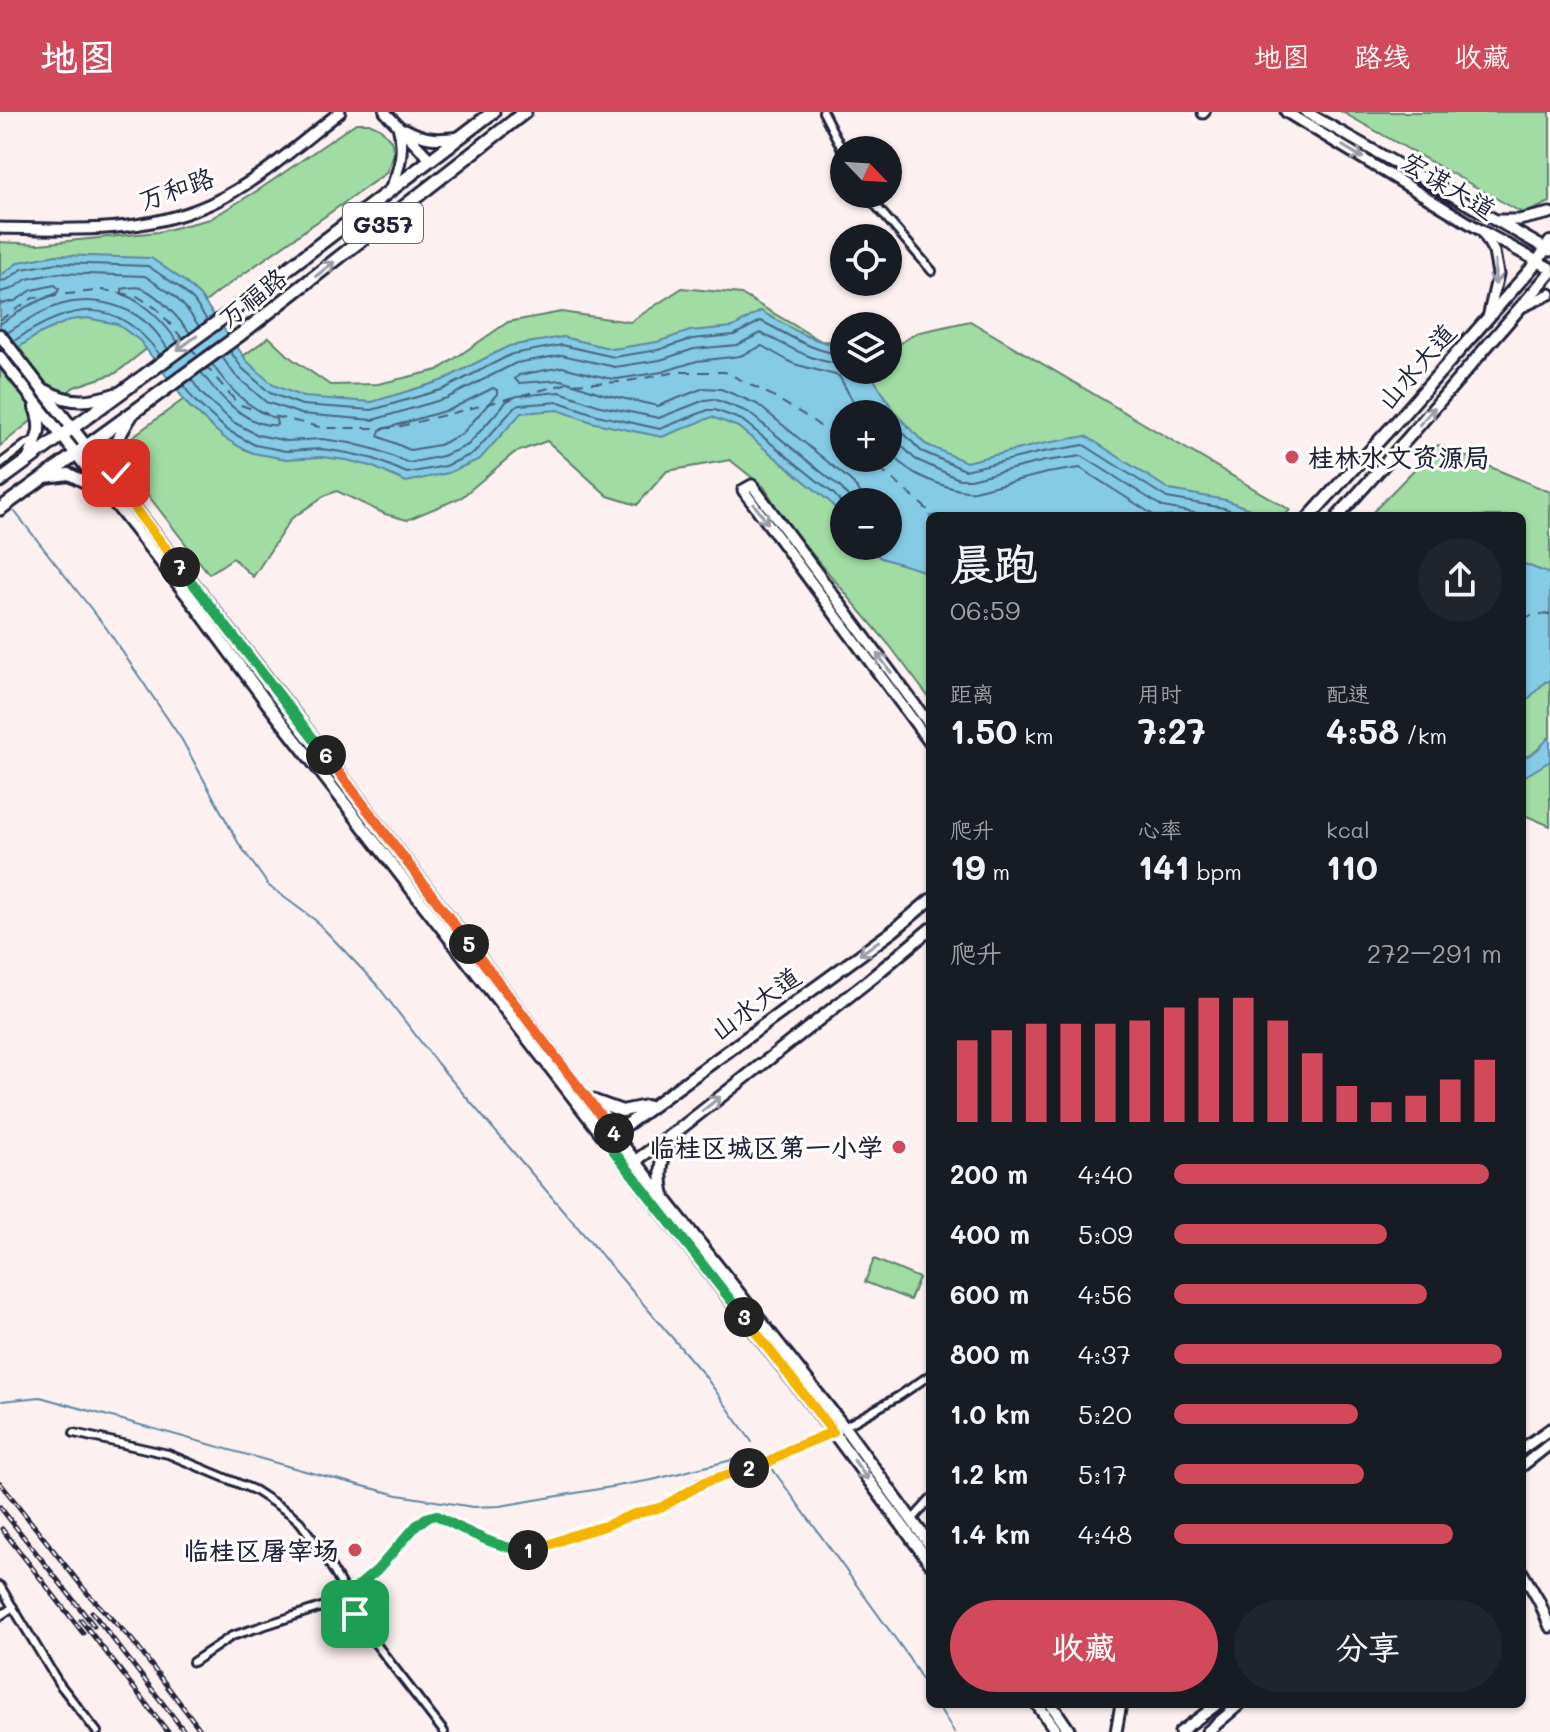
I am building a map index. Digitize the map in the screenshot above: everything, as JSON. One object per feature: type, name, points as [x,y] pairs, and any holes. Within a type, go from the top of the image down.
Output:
[{"type":"highway","name":"万福路","points":[[0,481],[227,315],[493,112]]},
{"type":"highway","name":"万福路","points":[[0,509],[241,334],[525,112]]},
{"type":"main road","name":"山水大道","points":[[1314,512],[1549,247]]},
{"type":"main road","name":"山水大道","points":[[1342,512],[1550,271]]},
{"type":"main road","points":[[0,335],[42,389],[109,496],[267,703],[610,1137],[926,1558]]},
{"type":"main road","points":[[0,357],[32,397],[68,431]]},
{"type":"main road","points":[[42,389],[52,395],[85,401],[120,393]]},
{"type":"main road","points":[[28,460],[37,439],[40,421],[32,397]]},
{"type":"main road","points":[[121,491],[115,450],[122,430],[135,411]]},
{"type":"main road","points":[[81,449],[121,491],[296,716],[585,1097],[610,1137]]},
{"type":"main road","points":[[43,478],[69,474],[109,496]]},
{"type":"main road","name":"山水大道","points":[[610,1137],[893,931],[926,903]]},
{"type":"main road","name":"山水大道","points":[[631,1165],[926,932]]},
{"type":"main road","points":[[585,1097],[622,1111],[656,1103]]},
{"type":"main road","points":[[664,1198],[662,1157],[677,1131]]},
{"type":"main road","points":[[631,1165],[664,1198],[844,1427],[926,1539]]},
{"type":"main road","points":[[1040,1708],[1057,1732]]},
{"type":"main road","points":[[1054,1708],[1070,1732]]},
{"type":"street","name":"万和路","points":[[0,228],[109,229],[176,216],[210,204],[242,186],[340,112]]},
{"type":"street","points":[[385,112],[430,159]]},
{"type":"street","points":[[823,112],[835,136]]},
{"type":"street","name":"宏谋大道","points":[[1287,113],[1550,271]]},
{"type":"street","name":"宏谋大道","points":[[1308,113],[1493,220],[1549,247]]},
{"type":"street","points":[[398,126],[432,139],[460,137]]},
{"type":"street","points":[[390,190],[402,157],[398,126]]},
{"type":"street","points":[[877,208],[932,271]]},
{"type":"street","points":[[1493,220],[1519,220],[1550,213]]},
{"type":"street","points":[[1482,231],[1494,252],[1498,274],[1488,318]]},
{"type":"street","points":[[1521,307],[1550,294]]},
{"type":"street","points":[[0,464],[37,439]]},
{"type":"street","points":[[926,720],[752,485],[743,490],[926,738]]},
{"type":"street","points":[[193,1662],[232,1636],[349,1598],[426,1518],[436,1515],[456,1527],[510,1549],[534,1549],[662,1507],[705,1482],[729,1473],[764,1465],[789,1450],[844,1427],[926,1378]]},
{"type":"street","points":[[1526,1446],[1550,1429]]},
{"type":"street","points":[[74,1433],[168,1454],[254,1490],[291,1514],[323,1553],[365,1630],[444,1732]]},
{"type":"street","points":[[1526,1463],[1550,1444]]},
{"type":"street","points":[[912,1520],[926,1504]]},
{"type":"street","points":[[1526,1579],[1550,1627]]},
{"type":"street","points":[[0,1586],[58,1682],[97,1732]]},
{"type":"street","points":[[0,1616],[13,1607]]},
{"type":"street","points":[[1116,1732],[1120,1708]]},
{"type":"street","points":[[1180,1732],[1213,1708]]},
{"type":"street","points":[[1207,1732],[1235,1708]]},
{"type":"green space","points":[[1342,112],[1550,112],[1550,202],[1524,214]]},
{"type":"green space","points":[[356,123],[369,123],[380,128],[391,140],[394,153],[386,173],[218,292],[116,373],[74,387],[0,446],[0,242],[39,244],[158,232],[210,219],[260,189]]},
{"type":"green space","points":[[682,288],[741,294],[821,341],[830,341],[830,384],[902,384],[902,342],[916,333],[970,321],[1290,510],[926,512],[926,694],[787,524],[764,487],[730,460],[667,471],[637,505],[608,496],[547,441],[514,453],[462,497],[407,520],[385,514],[337,491],[324,496],[291,519],[253,577],[233,558],[209,574],[134,477],[132,437],[269,337],[291,358],[330,385],[378,384],[438,370],[508,322],[561,312],[630,322]]},
{"type":"green space","points":[[1438,445],[1550,492],[1550,826],[1526,816],[1526,512],[1373,512]]},
{"type":"green space","points":[[874,1259],[919,1278],[910,1300],[865,1282]]},
{"type":"water","points":[[56,255],[151,258],[200,296],[248,362],[273,385],[303,397],[372,402],[441,381],[509,346],[563,337],[613,349],[657,342],[690,331],[733,327],[761,311],[811,338],[830,344],[830,384],[877,384],[887,400],[830,400],[830,472],[902,472],[902,420],[925,444],[966,462],[1086,436],[1170,490],[1226,500],[1258,512],[926,512],[926,572],[888,560],[902,560],[902,488],[830,488],[830,502],[738,427],[712,417],[662,437],[595,423],[558,410],[521,413],[480,459],[448,473],[406,482],[371,466],[346,460],[322,457],[286,459],[253,453],[240,447],[223,437],[189,406],[140,341],[117,324],[87,318],[70,320],[39,334],[0,362],[0,276],[19,262]]},
{"type":"water","points":[[1526,565],[1550,574],[1550,681],[1545,682],[1526,701]]},
{"type":"water","points":[[1550,736],[1550,761],[1526,776],[1526,756]]},
{"type":"waterway","points":[[15,512],[107,629],[182,740],[239,844],[269,886],[315,920],[377,985],[437,1063],[705,1376],[752,1442]]},
{"type":"waterway","points":[[2,1401],[40,1397],[398,1495],[473,1507],[500,1506],[652,1480],[760,1453]]},
{"type":"waterway","points":[[771,1467],[908,1656],[926,1686]]},
{"type":"waterway","points":[[939,1708],[954,1732]]},
{"type":"ferry route","points":[[0,320],[33,298],[103,290],[137,296],[157,309],[183,339]]},
{"type":"ferry route","points":[[190,347],[198,357]]},
{"type":"ferry route","points":[[205,365],[238,404],[324,428],[394,428],[565,384],[622,382],[677,372],[725,372],[769,394],[830,434]]},
{"type":"ferry route","points":[[883,472],[930,512]]},
{"type":"ferry route","points":[[1526,617],[1550,614]]},
{"type":"railway","points":[[0,1483],[88,1594],[132,1640],[202,1732]]},
{"type":"railway","points":[[0,1507],[94,1626]]},
{"type":"railway","points":[[2,1529],[83,1633]]},
{"type":"railway","points":[[92,1612],[185,1732]]},
{"type":"railway","points":[[81,1620],[168,1732]]},
{"type":"place","name":"桂林水文资源局","points":[[1292,457]]},
{"type":"place","name":"临桂区城区第一小学","points":[[899,1147]]},
{"type":"place","name":"临桂区屠宰场","points":[[355,1550]]},
{"type":"route","points":[[116,473],[121,491],[614,1134],[605,1140],[833,1432],[789,1450],[764,1465],[729,1473],[695,1486],[662,1507],[534,1549],[510,1549],[456,1527],[436,1515],[426,1518],[357,1587],[349,1598],[355,1614]]}]
